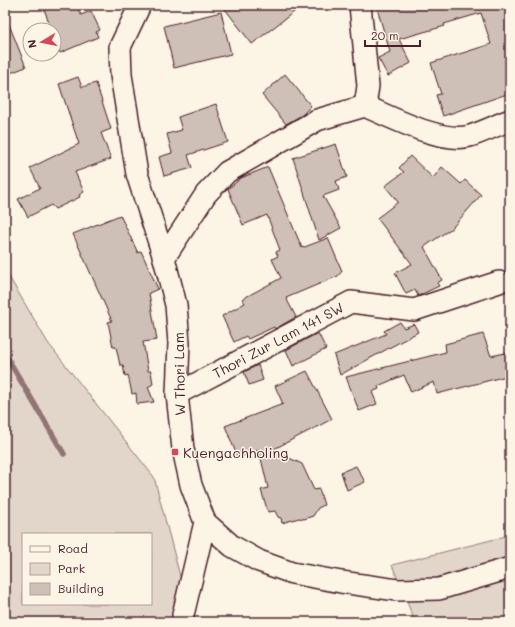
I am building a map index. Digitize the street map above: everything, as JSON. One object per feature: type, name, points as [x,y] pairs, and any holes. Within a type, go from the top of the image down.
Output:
[{"type":"street","name":"W Thori Lam","points":[[140,5],[120,47],[121,75],[137,174],[164,258],[176,305],[179,343],[177,394],[183,449],[191,485],[205,522],[232,546],[259,561],[292,573],[341,582],[398,590],[439,589],[510,568]]},
{"type":"street","points":[[360,5],[368,86],[365,106]]},
{"type":"street","points":[[164,258],[206,194],[227,172],[317,120],[365,106],[405,124],[438,135],[468,136],[510,120]]},
{"type":"street","name":"Thori Zur Lam 141 SW","points":[[177,394],[351,302],[414,310],[499,282]]},
{"type":"street","points":[[183,622],[183,615],[205,522]]},
{"type":"green space","points":[[5,270],[48,343],[154,477],[192,622],[5,622]]},
{"type":"green space","points":[[510,534],[510,622],[415,622],[392,565]]},
{"type":"building","points":[[43,5],[68,5],[70,10],[77,7],[81,15],[91,11],[100,30],[96,32],[98,37],[62,52],[62,22],[48,22]]},
{"type":"building","points":[[222,5],[303,5],[252,44]]},
{"type":"building","points":[[376,5],[510,5],[510,93],[443,116],[436,95],[441,94],[431,63],[491,44],[481,13],[444,24],[445,26],[399,39],[411,63],[388,76],[378,58],[390,52]]},
{"type":"building","points":[[221,12],[231,54],[174,68],[164,26]]},
{"type":"building","points":[[6,17],[22,57],[22,62],[24,62],[26,67],[5,75]]},
{"type":"building","points":[[285,74],[311,106],[302,115],[286,124],[262,95]]},
{"type":"building","points":[[78,77],[82,87],[96,83],[111,129],[101,133],[111,159],[75,172],[84,192],[79,195],[80,197],[55,209],[51,205],[28,217],[18,199],[40,188],[30,168],[79,144],[59,84]]},
{"type":"building","points":[[216,104],[228,142],[188,155],[192,168],[164,176],[159,157],[172,153],[167,134],[182,130],[178,117]]},
{"type":"building","points":[[336,144],[347,177],[336,181],[339,190],[323,196],[341,228],[319,240],[293,158]]},
{"type":"building","points":[[410,156],[433,178],[442,167],[461,184],[465,180],[481,195],[452,228],[424,247],[442,280],[437,283],[439,286],[418,296],[415,290],[406,294],[395,273],[412,264],[377,218],[398,202],[385,186],[404,172],[399,168]]},
{"type":"building","points":[[268,167],[302,248],[328,238],[342,271],[338,276],[286,298],[296,317],[275,329],[274,327],[248,339],[246,336],[234,342],[222,316],[245,303],[242,299],[281,278],[272,259],[278,256],[276,252],[280,250],[267,215],[243,225],[228,189],[241,178]]},
{"type":"building","points":[[120,215],[138,253],[141,251],[158,289],[149,293],[157,340],[143,342],[148,371],[151,371],[153,384],[148,387],[154,402],[137,404],[136,393],[132,394],[128,375],[125,376],[123,365],[120,365],[116,347],[113,347],[108,322],[112,321],[73,234]]},
{"type":"building","points":[[400,322],[404,328],[414,324],[418,332],[340,375],[334,355],[386,334],[384,331]]},
{"type":"building","points":[[318,333],[326,349],[293,366],[286,350]]},
{"type":"building","points":[[483,334],[491,356],[510,352],[510,375],[437,394],[434,382],[411,392],[404,375],[378,386],[379,389],[372,392],[377,404],[359,411],[346,377],[446,352],[445,344]]},
{"type":"building","points":[[258,365],[263,380],[249,385],[244,372]]},
{"type":"building","points":[[307,371],[332,419],[272,450],[302,464],[314,490],[319,489],[324,505],[318,508],[313,516],[282,523],[281,518],[278,517],[275,511],[268,512],[261,490],[268,488],[259,450],[238,458],[225,426],[283,404],[275,386]]},
{"type":"building","points":[[356,466],[365,482],[347,490],[341,472]]},
{"type":"waterway","points":[[5,354],[64,454]]},
{"type":"place","name":"Kuengachholing","points":[[175,452]]}]
